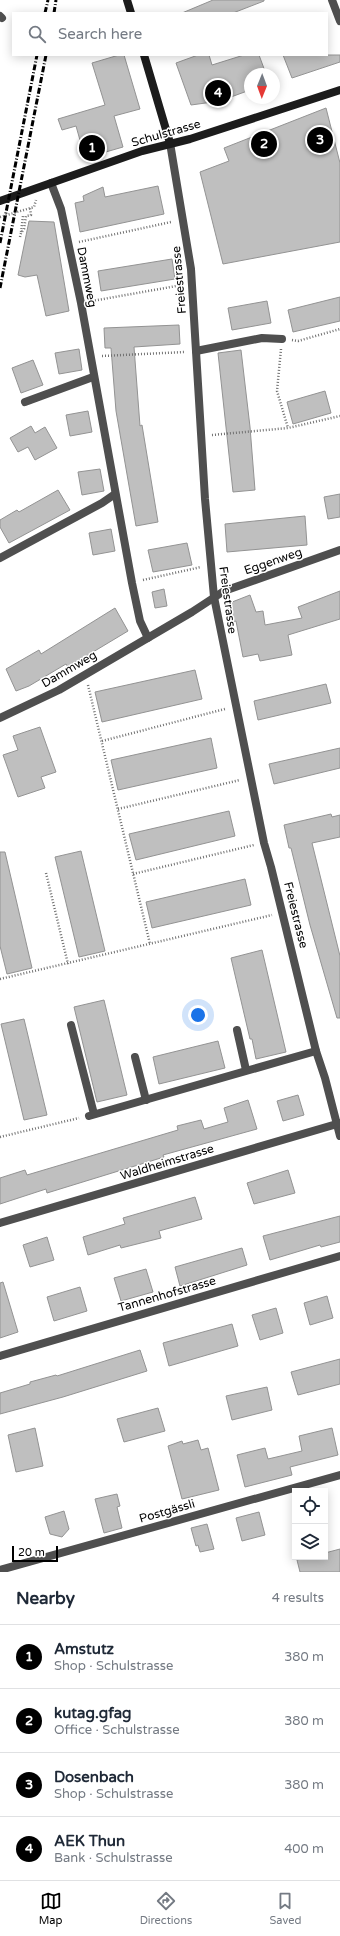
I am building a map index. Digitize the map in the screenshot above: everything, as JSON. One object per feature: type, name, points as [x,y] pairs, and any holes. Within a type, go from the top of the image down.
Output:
[{"type":"street","points":[[127,0],[131,12]]},
{"type":"street","points":[[332,0],[340,21]]},
{"type":"street","points":[[144,56],[170,143]]},
{"type":"street","name":"Schulstrasse","points":[[0,201],[170,143],[212,132],[340,90]]},
{"type":"street","name":"Freiestrasse","points":[[170,143],[184,220],[192,284],[200,436],[214,597],[264,843],[283,912],[316,1051],[338,1123],[340,1136]]},
{"type":"street","name":"Dammweg","points":[[51,183],[61,210],[81,303],[89,357],[132,583],[140,620],[148,638]]},
{"type":"street","points":[[196,351],[262,338],[282,340]]},
{"type":"street","points":[[25,402],[93,377]]},
{"type":"street","points":[[0,558],[102,503],[115,494]]},
{"type":"street","name":"Eggenweg","points":[[214,597],[239,585],[340,550]]},
{"type":"street","name":"Dammweg","points":[[0,718],[59,690],[148,638],[214,597]]},
{"type":"street","points":[[71,1025],[92,1115],[316,1051]]},
{"type":"street","points":[[236,1030],[246,1070]]},
{"type":"street","points":[[136,1057],[146,1100]]},
{"type":"street","name":"Waldheimstrasse","points":[[0,1223],[338,1123]]},
{"type":"street","name":"Tannenhofstrasse","points":[[0,1356],[340,1256]]},
{"type":"street","name":"Postgässli","points":[[0,1570],[340,1475]]},
{"type":"path","points":[[21,232],[24,229],[26,216],[31,215],[30,208]]},
{"type":"path","points":[[20,237],[23,216]]},
{"type":"path","points":[[68,244],[184,220]]},
{"type":"path","points":[[81,303],[192,284]]},
{"type":"path","points":[[288,428],[277,391],[282,340],[298,340],[340,329]]},
{"type":"path","points":[[89,357],[196,351]]},
{"type":"path","points":[[200,436],[288,428],[340,416]]},
{"type":"path","points":[[132,583],[211,565]]},
{"type":"path","points":[[86,674],[150,944]]},
{"type":"path","points":[[102,741],[235,706]]},
{"type":"path","points":[[118,809],[250,778]]},
{"type":"path","points":[[133,874],[264,843]]},
{"type":"path","points":[[46,873],[68,964]]},
{"type":"path","points":[[0,979],[283,912]]},
{"type":"path","points":[[0,1137],[92,1115]]},
{"type":"building","points":[[213,0],[264,0],[236,12],[184,12]]},
{"type":"building","points":[[340,55],[340,62],[292,78],[283,56]]},
{"type":"building","points":[[116,56],[124,56],[140,109],[114,116],[123,147],[85,158],[76,126],[62,130],[58,119],[105,105],[92,63]]},
{"type":"building","points":[[195,56],[209,56],[212,65],[241,56],[259,56],[264,68],[244,68],[244,92],[220,101],[191,105],[176,63]]},
{"type":"building","points":[[326,108],[340,163],[340,242],[223,264],[200,172],[229,161],[224,148]]},
{"type":"building","points":[[158,186],[164,214],[80,232],[75,203],[84,201],[83,196],[103,187],[105,197]]},
{"type":"building","points":[[29,221],[54,222],[69,311],[46,316],[37,275],[25,277],[18,275]]},
{"type":"building","points":[[172,259],[175,279],[101,291],[98,271]]},
{"type":"building","points":[[340,297],[340,321],[293,332],[288,310]]},
{"type":"building","points":[[267,301],[271,323],[232,330],[228,308]]},
{"type":"building","points":[[179,325],[180,344],[134,347],[140,426],[142,425],[158,522],[136,526],[116,411],[111,348],[105,348],[104,328]]},
{"type":"building","points":[[79,349],[82,370],[59,374],[55,353]]},
{"type":"building","points":[[241,350],[250,427],[255,490],[233,492],[218,353]]},
{"type":"building","points":[[33,360],[43,385],[21,393],[12,368]]},
{"type":"building","points":[[325,391],[331,413],[293,424],[287,402]]},
{"type":"building","points":[[88,411],[92,432],[70,436],[66,415]]},
{"type":"building","points":[[31,426],[35,433],[45,427],[57,448],[35,460],[28,447],[18,452],[10,438]]},
{"type":"building","points":[[100,469],[104,491],[82,495],[78,472]]},
{"type":"building","points":[[58,490],[70,510],[9,543],[0,527],[0,520],[17,510],[19,512]]},
{"type":"building","points":[[340,494],[340,517],[328,519],[324,497]]},
{"type":"building","points":[[305,516],[307,545],[227,552],[225,524]]},
{"type":"building","points":[[111,529],[115,551],[93,555],[89,533]]},
{"type":"building","points":[[187,543],[192,565],[153,572],[148,550]]},
{"type":"building","points":[[164,589],[167,606],[155,608],[152,592]]},
{"type":"building","points":[[340,591],[340,619],[288,635],[292,655],[260,661],[258,654],[243,657],[236,621],[233,622],[227,604],[250,595],[256,612],[263,611],[265,625],[302,618],[298,607]]},
{"type":"building","points":[[115,608],[128,631],[68,667],[66,664],[29,686],[16,691],[6,669],[39,650],[41,654]]},
{"type":"building","points":[[195,670],[202,699],[102,722],[95,692]]},
{"type":"building","points":[[326,684],[331,703],[258,720],[254,701]]},
{"type":"building","points":[[40,727],[56,772],[41,777],[45,788],[18,797],[3,755],[18,750],[13,736]]},
{"type":"building","points":[[211,738],[217,768],[118,790],[111,760]]},
{"type":"building","points":[[340,748],[340,768],[274,784],[269,764]]},
{"type":"building","points":[[229,811],[235,836],[136,860],[129,834]]},
{"type":"building","points":[[331,814],[332,817],[340,815],[340,837],[312,843],[340,956],[340,1018],[337,1018],[310,925],[284,825]]},
{"type":"building","points":[[81,851],[105,951],[79,957],[55,857]]},
{"type":"building","points":[[0,852],[5,852],[32,968],[7,974],[0,946]]},
{"type":"building","points":[[245,879],[251,905],[152,928],[146,902]]},
{"type":"building","points":[[262,950],[286,1052],[256,1059],[231,958]]},
{"type":"building","points":[[104,1000],[127,1095],[97,1102],[74,1007]]},
{"type":"building","points":[[24,1019],[47,1115],[24,1120],[1,1024]]},
{"type":"building","points":[[218,1041],[225,1068],[159,1084],[153,1057]]},
{"type":"building","points":[[298,1095],[304,1115],[283,1121],[277,1101]]},
{"type":"building","points":[[248,1100],[257,1129],[163,1155],[164,1157],[47,1193],[46,1189],[0,1204],[0,1178],[25,1170],[27,1175],[178,1130],[177,1126],[201,1120],[204,1129],[228,1122],[224,1108]]},
{"type":"building","points":[[288,1170],[295,1193],[254,1204],[247,1183]]},
{"type":"building","points":[[195,1197],[202,1219],[159,1231],[161,1238],[121,1248],[120,1245],[88,1255],[83,1237],[125,1224],[123,1218]]},
{"type":"building","points":[[340,1216],[340,1242],[321,1247],[320,1245],[270,1260],[263,1236]]},
{"type":"building","points":[[47,1237],[54,1260],[30,1267],[23,1245]]},
{"type":"building","points":[[242,1248],[247,1265],[180,1286],[175,1267]]},
{"type":"building","points":[[146,1269],[153,1292],[121,1301],[114,1278]]},
{"type":"building","points":[[3,1282],[18,1332],[0,1338],[0,1283]]},
{"type":"building","points":[[80,1287],[87,1311],[54,1321],[47,1297]]},
{"type":"building","points":[[327,1296],[333,1318],[310,1325],[304,1303]]},
{"type":"building","points":[[276,1308],[283,1333],[260,1340],[252,1315]]},
{"type":"building","points":[[232,1324],[238,1346],[169,1366],[163,1343]]},
{"type":"building","points":[[140,1350],[147,1371],[63,1397],[0,1414],[0,1393],[30,1384],[30,1382],[57,1376]]},
{"type":"building","points":[[340,1359],[340,1384],[298,1395],[291,1372]]},
{"type":"building","points":[[267,1387],[272,1410],[232,1420],[226,1396]]},
{"type":"building","points":[[158,1408],[165,1431],[124,1442],[117,1419]]},
{"type":"building","points":[[35,1428],[43,1466],[16,1472],[8,1435]]},
{"type":"building","points":[[332,1428],[338,1455],[290,1467],[292,1475],[245,1487],[237,1455],[265,1448],[268,1459],[302,1451],[299,1436]]},
{"type":"building","points":[[198,1440],[201,1450],[208,1448],[219,1490],[182,1499],[168,1446],[182,1441],[183,1444]]},
{"type":"building","points":[[117,1494],[120,1506],[117,1507],[122,1528],[104,1533],[95,1499]]},
{"type":"building","points":[[64,1511],[69,1529],[62,1537],[50,1534],[45,1517]]},
{"type":"building","points":[[259,1512],[265,1535],[242,1541],[236,1518]]},
{"type":"building","points":[[207,1524],[214,1549],[200,1552],[198,1545],[196,1546],[191,1528]]},
{"type":"building","points":[[340,1549],[340,1572],[300,1572],[297,1560],[328,1560],[328,1552]]},
{"type":"railway","points":[[45,12],[48,0]]},
{"type":"railway","points":[[54,12],[56,0]]},
{"type":"railway","points":[[0,243],[37,56]]},
{"type":"railway","points":[[0,288],[46,56]]},
{"type":"place","name":"AEK Thun","points":[[218,93]]},
{"type":"place","name":"Dosenbach","points":[[320,140]]},
{"type":"place","name":"kutag.gfag","points":[[264,144]]},
{"type":"place","name":"Amstutz","points":[[92,148]]}]
